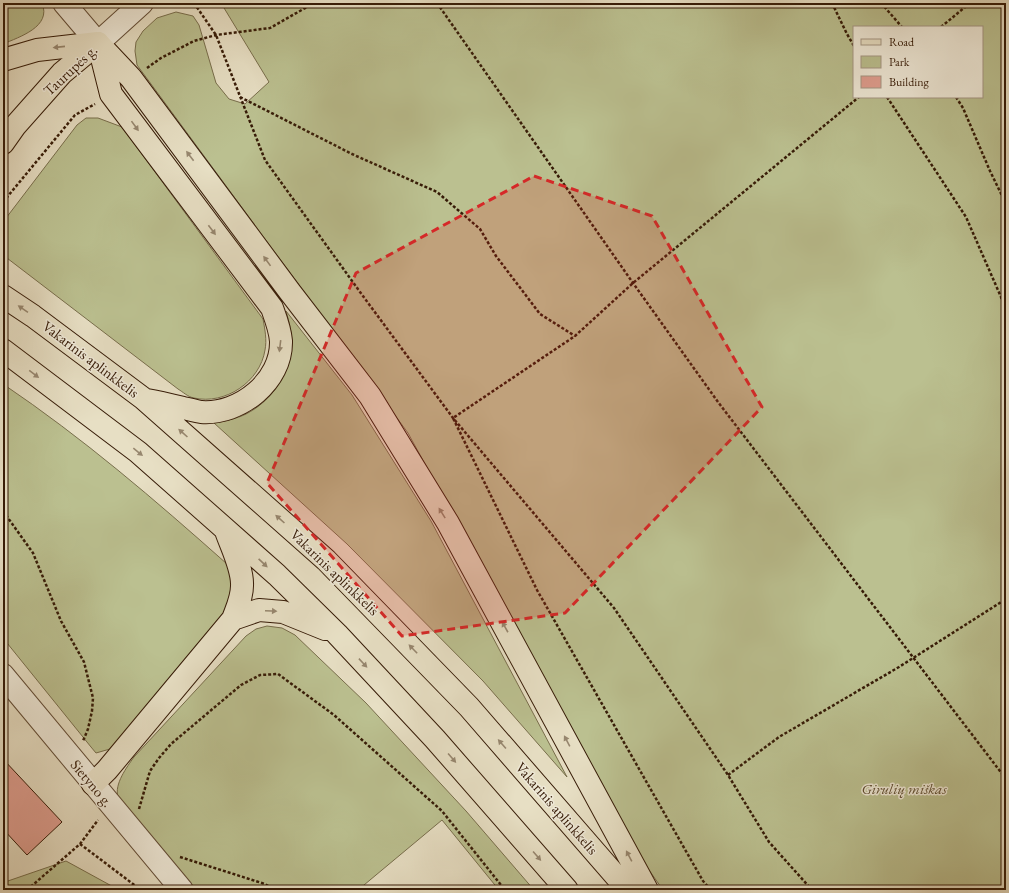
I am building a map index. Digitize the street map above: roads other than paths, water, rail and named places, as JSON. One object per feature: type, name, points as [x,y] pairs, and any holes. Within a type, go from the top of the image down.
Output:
[{"type":"main road","points":[[3,60],[37,50],[98,44]]},
{"type":"main road","points":[[98,44],[131,78],[290,292],[370,396],[448,523],[648,890]]},
{"type":"main road","points":[[98,44],[111,94],[272,308],[278,324],[281,341],[275,368],[266,382],[256,393],[242,403],[230,408],[201,412],[144,399]]},
{"type":"main road","name":"Taurupės g.","points":[[3,143],[15,126],[62,73],[98,44]]},
{"type":"main road","name":"Vakarinis aplinkkelis","points":[[3,296],[33,316],[144,399],[326,560],[469,707],[628,890]]},
{"type":"main road","points":[[3,350],[138,452],[277,576],[337,634],[435,739],[567,890]]},
{"type":"main road","points":[[93,784],[107,770],[233,619],[240,601],[242,584],[239,566],[224,528]]},
{"type":"main road","points":[[233,619],[259,610],[283,612],[337,634]]},
{"type":"street","points":[[64,3],[98,44]]},
{"type":"street","name":"Taurupės g.","points":[[98,44],[142,3]]},
{"type":"street","name":"Sietyno g.","points":[[3,675],[182,890]]},
{"type":"park label","name":"Girulių miškas","points":[[904,788]]}]
